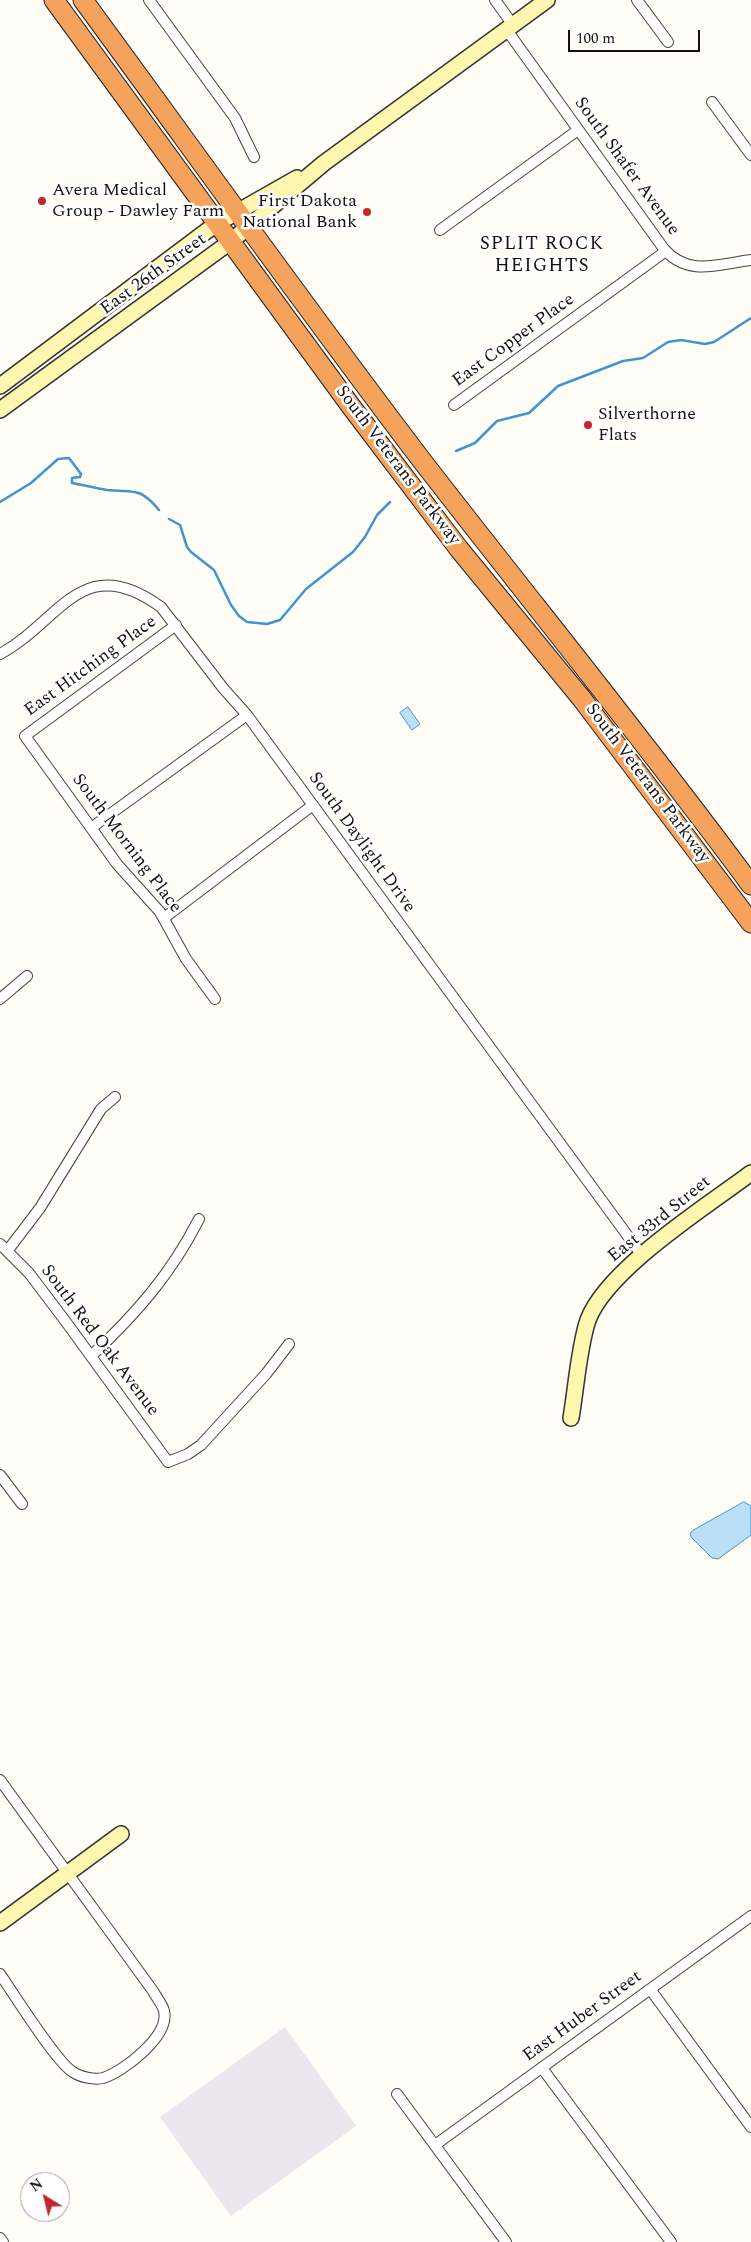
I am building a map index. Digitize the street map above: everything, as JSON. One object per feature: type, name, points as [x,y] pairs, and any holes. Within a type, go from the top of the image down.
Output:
[{"type":"highway","name":"South Veterans Parkway","points":[[54,0],[216,224],[390,458],[459,549],[582,699],[751,923]]},
{"type":"highway","name":"South Veterans Parkway","points":[[83,0],[413,449],[599,684],[751,884]]},
{"type":"main road","name":"East 26th Street","points":[[0,386],[216,224],[243,219],[324,163],[547,0]]},
{"type":"main road","name":"East 26th Street","points":[[0,410],[230,242],[243,219]]},
{"type":"main road","name":"East 33rd Street","points":[[571,1418],[588,1320],[604,1294],[641,1254],[751,1172]]},
{"type":"main road","points":[[0,1922],[68,1874],[120,1834]]},
{"type":"street","points":[[149,0],[236,118],[254,157]]},
{"type":"street","name":"South Shafer Avenue","points":[[495,0],[509,27],[578,130],[666,251],[680,263],[694,266],[751,260]]},
{"type":"street","points":[[636,0],[668,42]]},
{"type":"street","points":[[712,102],[750,152]]},
{"type":"street","points":[[440,230],[578,130]]},
{"type":"street","name":"East Copper Place","points":[[454,405],[666,251]]},
{"type":"street","name":"South Daylight Drive","points":[[0,654],[25,638],[70,598],[97,586],[111,585],[143,595],[161,607],[223,688],[247,715],[641,1254]]},
{"type":"street","name":"East Hitching Place","points":[[25,736],[176,625]]},
{"type":"street","points":[[91,828],[247,715]]},
{"type":"street","name":"South Morning Place","points":[[25,736],[117,864],[164,918],[186,959],[215,999]]},
{"type":"street","points":[[164,918],[313,805]]},
{"type":"street","points":[[0,999],[27,976]]},
{"type":"street","points":[[4,1247],[40,1208],[101,1108],[115,1097]]},
{"type":"street","points":[[91,1356],[147,1300],[178,1255],[199,1219]]},
{"type":"street","name":"South Red Oak Avenue","points":[[4,1247],[29,1273],[168,1462],[188,1454],[201,1445],[266,1374],[289,1344]]},
{"type":"street","points":[[0,1475],[22,1504]]},
{"type":"street","points":[[0,1780],[153,1991],[164,2012],[162,2026],[153,2043],[117,2072],[101,2078],[88,2077],[72,2072],[59,2058],[0,1974]]},
{"type":"street","name":"East Huber Street","points":[[435,2145],[751,1916]]},
{"type":"street","points":[[650,1989],[751,2127]]},
{"type":"street","points":[[542,2068],[671,2242]]},
{"type":"street","points":[[398,2094],[506,2242]]},
{"type":"street","points":[[0,2238],[3,2242]]},
{"type":"shaded area","points":[[285,2027],[356,2126],[231,2216],[160,2117]]},
{"type":"water","points":[[408,707],[420,724],[412,730],[400,713]]},
{"type":"water","points":[[744,1502],[751,1506],[751,1535],[718,1559],[712,1558],[690,1534],[692,1531]]},
{"type":"waterway","points":[[456,451],[475,443],[497,421],[529,413],[558,386],[623,361],[643,358],[668,342],[681,340],[705,344],[714,342],[751,318]]},
{"type":"waterway","points":[[0,502],[31,483],[58,459],[69,458],[81,474],[80,477],[72,478],[72,483],[107,490],[136,492],[146,497],[159,510]]},
{"type":"waterway","points":[[169,519],[180,525],[187,547],[191,552],[214,570],[231,605],[239,616],[247,622],[267,624],[280,620],[306,589],[353,552],[365,537],[377,515],[390,502]]},
{"type":"place","name":"Avera Medical Group - Dawley Farm","points":[[42,201]]},
{"type":"place","name":"First Dakota National Bank","points":[[367,212]]},
{"type":"place","name":"Silverthorne Flats","points":[[588,425]]},
{"type":"district","name":"SPLIT ROCK HEIGHTS","points":[[542,256]]}]
